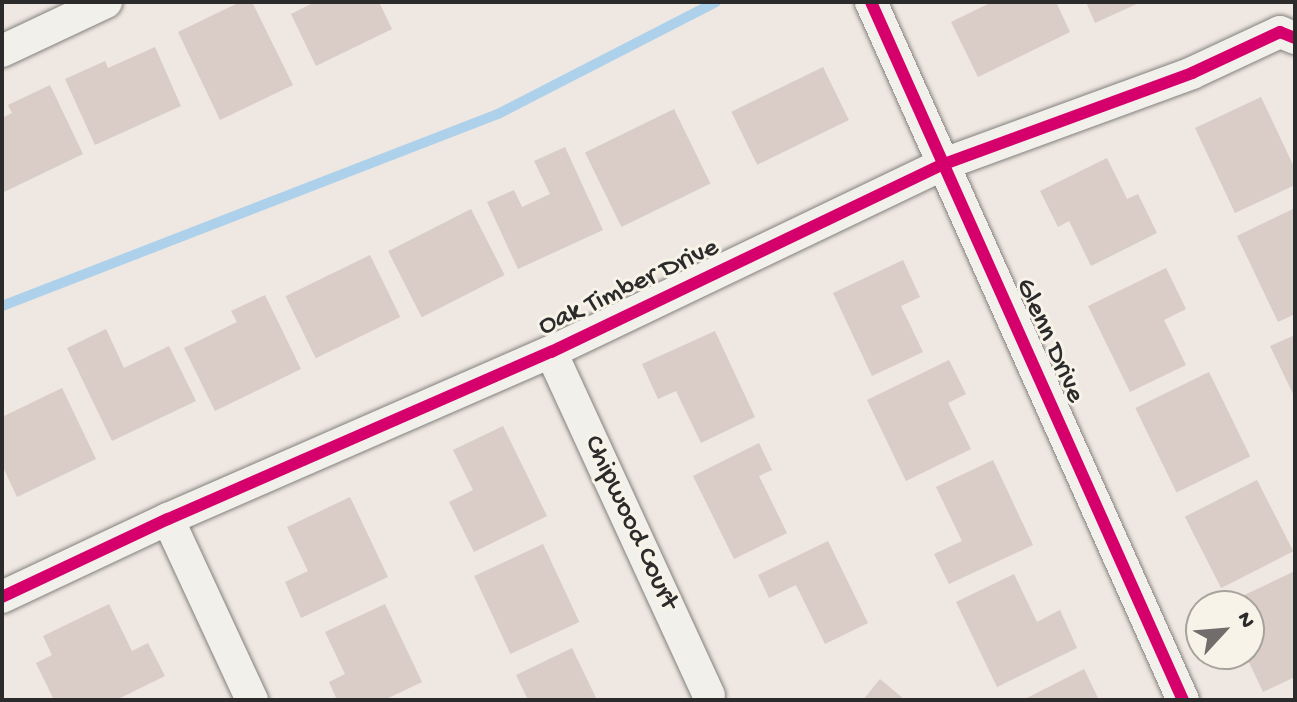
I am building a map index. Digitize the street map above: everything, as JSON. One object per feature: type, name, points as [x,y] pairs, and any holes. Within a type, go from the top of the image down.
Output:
[{"type":"street","points":[[2,51],[106,2]]},
{"type":"street","name":"Glenn Drive","points":[[871,2],[1183,700]]},
{"type":"street","name":"Oak Timber Drive","points":[[2,597],[168,519],[551,352],[944,164],[1287,35]]},
{"type":"street","name":"Chipwood Court","points":[[551,352],[709,695]]},
{"type":"street","points":[[168,519],[252,700]]},
{"type":"building","points":[[240,2],[252,2],[293,85],[220,120],[178,32]]},
{"type":"building","points":[[315,2],[379,2],[392,29],[316,66],[291,14]]},
{"type":"building","points":[[992,2],[1056,2],[1070,32],[978,77],[951,22]]},
{"type":"building","points":[[1086,2],[1141,2],[1095,23]]},
{"type":"building","points":[[155,47],[181,106],[95,145],[65,79],[105,61],[108,68]]},
{"type":"building","points":[[823,67],[849,120],[757,165],[731,112]]},
{"type":"building","points":[[50,85],[83,154],[2,193],[2,118],[12,113],[8,105]]},
{"type":"building","points":[[1261,97],[1295,169],[1295,185],[1235,213],[1195,128]]},
{"type":"building","points":[[674,109],[710,184],[621,227],[585,152]]},
{"type":"building","points":[[565,147],[603,230],[518,269],[487,202],[514,190],[522,207],[550,194],[534,161]]},
{"type":"building","points":[[1107,158],[1127,199],[1138,194],[1157,233],[1091,266],[1069,221],[1058,227],[1040,191]]},
{"type":"building","points":[[1295,208],[1295,314],[1278,322],[1237,236]]},
{"type":"building","points":[[471,209],[505,275],[422,317],[388,251]]},
{"type":"building","points":[[370,255],[400,317],[316,358],[286,296]]},
{"type":"building","points":[[903,260],[920,297],[901,306],[923,352],[872,376],[833,293]]},
{"type":"building","points":[[1166,268],[1186,309],[1164,320],[1186,365],[1130,392],[1088,306]]},
{"type":"building","points":[[265,295],[301,369],[215,411],[184,348],[237,322],[231,311]]},
{"type":"building","points":[[106,329],[124,368],[169,346],[196,401],[112,441],[67,348]]},
{"type":"building","points":[[715,331],[755,417],[701,443],[676,391],[658,399],[642,364]]},
{"type":"building","points":[[1295,335],[1295,398],[1270,346]]},
{"type":"building","points":[[949,360],[966,394],[948,403],[971,449],[906,481],[867,400]]},
{"type":"building","points":[[1209,372],[1250,456],[1177,492],[1135,408]]},
{"type":"building","points":[[62,388],[96,459],[17,497],[2,465],[2,417]]},
{"type":"building","points":[[503,426],[547,516],[474,552],[449,502],[473,490],[453,450]]},
{"type":"building","points":[[759,443],[772,470],[759,476],[787,533],[734,559],[693,476]]},
{"type":"building","points":[[993,460],[1033,545],[949,584],[934,554],[962,541],[936,487]]},
{"type":"building","points":[[1257,480],[1293,551],[1221,588],[1185,517]]},
{"type":"building","points":[[350,497],[388,577],[301,618],[285,582],[308,571],[287,527]]},
{"type":"building","points":[[828,541],[868,623],[825,644],[796,585],[769,598],[758,575]]},
{"type":"building","points":[[543,544],[579,622],[510,654],[474,576]]},
{"type":"building","points":[[1295,571],[1295,677],[1263,692],[1253,670],[1265,670],[1265,590],[1255,590]]},
{"type":"building","points":[[1014,574],[1037,622],[1060,610],[1077,648],[997,687],[956,602]]},
{"type":"building","points":[[109,604],[132,651],[148,643],[165,676],[116,700],[54,700],[36,663],[52,655],[43,636]]},
{"type":"building","points":[[385,604],[422,682],[384,700],[337,700],[329,682],[345,674],[325,632]]},
{"type":"building","points":[[572,648],[597,700],[528,700],[516,675]]},
{"type":"building","points":[[1084,669],[1099,700],[1023,700]]},
{"type":"building","points":[[880,679],[905,700],[863,700]]},
{"type":"waterway","points":[[2,306],[498,114],[716,2]]},
{"type":"cycle path","points":[[871,2],[1183,700]]},
{"type":"cycle path","points":[[2,597],[168,519],[551,352],[944,164],[1192,73],[1280,32],[1295,38]]}]
